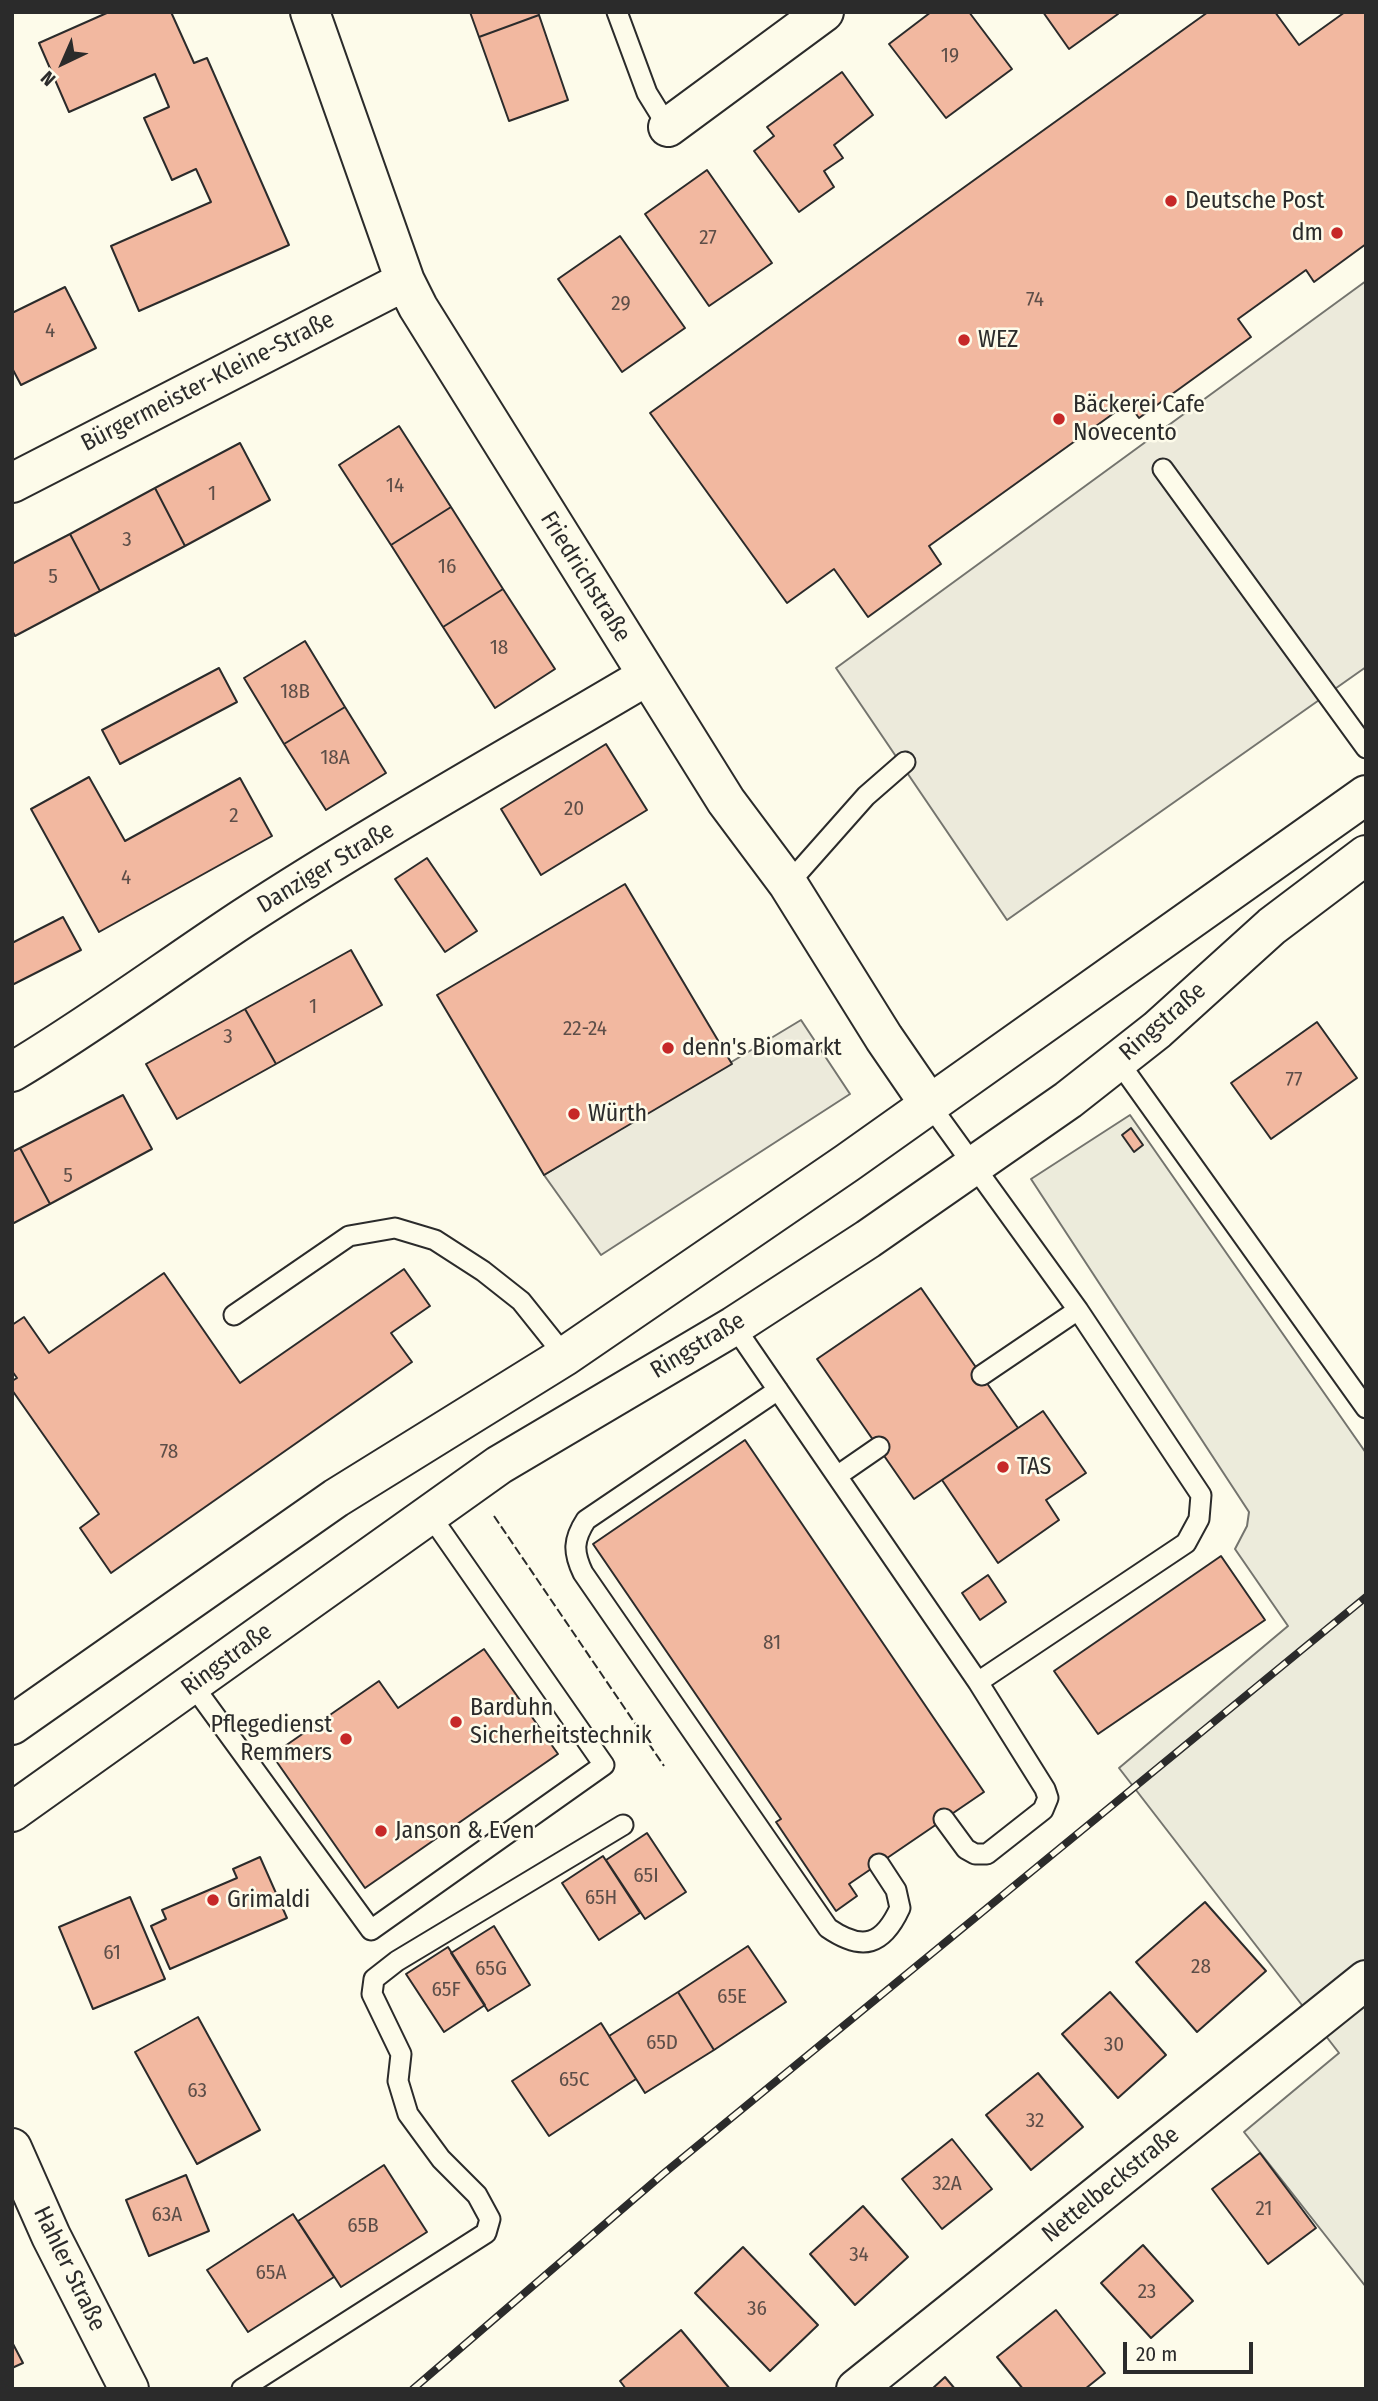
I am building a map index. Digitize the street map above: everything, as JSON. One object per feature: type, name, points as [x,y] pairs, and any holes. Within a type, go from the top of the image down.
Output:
[{"type":"street","name":"Friedrichstraße","points":[[310,12],[405,281],[507,454],[726,801],[788,884],[884,1038],[930,1105]]},
{"type":"street","points":[[668,127],[824,12]]},
{"type":"street","name":"Bürgermeister-Kleine-Straße","points":[[12,482],[405,281]]},
{"type":"street","name":"Danziger Straße","points":[[12,1072],[78,1033],[241,920],[310,876],[647,676]]},
{"type":"street","points":[[12,1725],[336,1498],[565,1356],[930,1105],[1366,794]]},
{"type":"street","name":"Ringstraße","points":[[12,1812],[540,1439],[734,1326],[973,1167],[1118,1061],[1272,926],[1366,855]]},
{"type":"street","name":"Nettelbeckstraße","points":[[856,2389],[1366,1980]]},
{"type":"street","name":"Hahler Straße","points":[[12,2148],[51,2236],[129,2389]]},
{"type":"lane","points":[[617,12],[647,93],[668,127]]},
{"type":"lane","points":[[1163,469],[1366,748]]},
{"type":"lane","points":[[788,884],[866,796],[905,762]]},
{"type":"lane","points":[[1118,1061],[1366,1408]]},
{"type":"lane","points":[[930,1105],[1078,1310],[1201,1495],[1199,1519],[1186,1543],[978,1682]]},
{"type":"lane","points":[[234,1315],[349,1236],[394,1228],[435,1240],[483,1271],[521,1301],[565,1356]]},
{"type":"lane","points":[[982,1375],[1078,1310]]},
{"type":"lane","points":[[734,1326],[978,1682],[1048,1798],[1043,1810],[987,1854],[975,1854],[966,1849],[944,1819]]},
{"type":"lane","points":[[778,1390],[586,1520],[576,1536],[574,1555],[583,1573],[828,1928],[847,1941],[870,1943],[890,1931],[900,1908],[896,1890],[878,1864]]},
{"type":"lane","points":[[837,1476],[879,1447]]},
{"type":"lane","points":[[192,1684],[371,1930],[604,1765],[430,1515]]},
{"type":"lane","points":[[242,2389],[486,2233],[490,2219],[477,2195],[441,2159],[408,2114],[398,2081],[401,2054],[372,1994],[374,1979],[397,1961],[623,1825]]},
{"type":"shaded area","points":[[1366,281],[1366,667],[1007,920],[836,668]]},
{"type":"shaded area","points":[[801,1020],[850,1094],[601,1255],[544,1175]]},
{"type":"shaded area","points":[[1130,1115],[1366,1453],[1366,2287],[1244,2132],[1339,2053],[1119,1768],[1288,1626],[1235,1549],[1247,1526],[1249,1512],[1031,1179]]},
{"type":"building","points":[[109,12],[171,12],[194,63],[207,58],[289,245],[139,311],[111,246],[211,202],[196,169],[172,180],[144,118],[169,107],[155,74],[69,112],[39,43]]},
{"type":"building","points":[[470,12],[538,12],[539,15],[479,37]]},
{"type":"building","points":[[931,12],[969,12],[1012,69],[946,118],[889,44]]},
{"type":"building","points":[[1043,12],[1116,12],[1118,14],[1069,49]]},
{"type":"building","points":[[1208,12],[1275,12],[1299,45],[1345,12],[1366,12],[1366,244],[1314,282],[1306,270],[1238,319],[1251,337],[1139,418],[1128,403],[929,546],[941,564],[868,617],[834,569],[787,603],[650,413]]},
{"type":"building","points":[[539,15],[568,100],[509,121],[479,37]]},
{"type":"building","points":[[842,72],[873,115],[834,145],[843,158],[824,171],[834,187],[799,212],[754,151],[774,136],[767,127]]},
{"type":"building","points":[[707,170],[772,263],[709,306],[645,214]]},
{"type":"building","points":[[620,236],[685,328],[622,372],[558,279]]},
{"type":"building","points":[[65,287],[96,348],[21,385],[12,368],[12,313]]},
{"type":"building","points":[[399,426],[451,507],[391,545],[339,465]]},
{"type":"building","points":[[240,443],[270,500],[185,546],[155,488]]},
{"type":"building","points":[[155,488],[185,546],[100,591],[70,534]]},
{"type":"building","points":[[451,507],[503,589],[443,627],[391,545]]},
{"type":"building","points":[[70,534],[100,591],[15,636],[12,630],[12,564]]},
{"type":"building","points":[[503,589],[555,669],[495,708],[443,627]]},
{"type":"building","points":[[305,641],[345,707],[284,744],[244,678]]},
{"type":"building","points":[[219,668],[237,702],[120,764],[102,730]]},
{"type":"building","points":[[345,707],[386,773],[326,810],[284,744]]},
{"type":"building","points":[[606,744],[647,810],[541,875],[501,809]]},
{"type":"building","points":[[89,777],[125,841],[240,778],[272,836],[99,932],[31,809]]},
{"type":"building","points":[[427,858],[477,931],[445,952],[395,879]]},
{"type":"building","points":[[625,884],[732,1064],[544,1175],[437,995]]},
{"type":"building","points":[[63,917],[81,950],[12,985],[12,943]]},
{"type":"building","points":[[351,950],[382,1005],[276,1064],[245,1009]]},
{"type":"building","points":[[245,1009],[276,1064],[177,1119],[146,1064]]},
{"type":"building","points":[[1317,1022],[1357,1078],[1271,1139],[1231,1083]]},
{"type":"building","points":[[123,1095],[152,1149],[50,1204],[20,1148]]},
{"type":"building","points":[[1131,1128],[1143,1145],[1134,1152],[1122,1135]]},
{"type":"building","points":[[20,1148],[50,1204],[12,1224],[12,1152]]},
{"type":"building","points":[[404,1269],[430,1306],[391,1333],[412,1362],[111,1573],[80,1528],[99,1514],[12,1390],[12,1381],[17,1378],[12,1371],[12,1325],[24,1317],[49,1353],[164,1273],[240,1383]]},
{"type":"building","points":[[921,1288],[1018,1428],[914,1499],[817,1359]]},
{"type":"building","points":[[1043,1411],[1086,1473],[1046,1500],[1059,1520],[998,1563],[942,1480]]},
{"type":"building","points":[[745,1440],[984,1792],[849,1884],[857,1896],[836,1911],[776,1822],[781,1819],[593,1544]]},
{"type":"building","points":[[1221,1556],[1265,1620],[1098,1734],[1054,1671]]},
{"type":"building","points":[[988,1575],[1006,1602],[980,1620],[962,1593]]},
{"type":"building","points":[[484,1649],[558,1754],[365,1888],[272,1755],[379,1681],[398,1708]]},
{"type":"building","points":[[647,1833],[686,1892],[645,1919],[606,1860]]},
{"type":"building","points":[[603,1856],[640,1913],[599,1940],[562,1883]]},
{"type":"building","points":[[260,1857],[287,1918],[170,1969],[151,1926],[166,1919],[162,1910],[237,1878],[233,1869]]},
{"type":"building","points":[[130,1897],[165,1979],[93,2009],[59,1927]]},
{"type":"building","points":[[1205,1902],[1266,1971],[1197,2032],[1136,1962]]},
{"type":"building","points":[[494,1926],[530,1985],[488,2011],[451,1953]]},
{"type":"building","points":[[748,1946],[786,2002],[714,2050],[678,1992]]},
{"type":"building","points":[[448,1947],[485,2005],[444,2032],[406,1974]]},
{"type":"building","points":[[678,1992],[714,2050],[645,2093],[609,2036]]},
{"type":"building","points":[[1110,1992],[1166,2055],[1118,2098],[1062,2034]]},
{"type":"building","points":[[198,2017],[260,2130],[197,2164],[135,2052]]},
{"type":"building","points":[[601,2023],[636,2079],[549,2136],[512,2081]]},
{"type":"building","points":[[1038,2073],[1083,2127],[1031,2170],[986,2115]]},
{"type":"building","points":[[952,2139],[992,2189],[942,2229],[902,2179]]},
{"type":"building","points":[[1260,2153],[1316,2228],[1268,2264],[1212,2189]]},
{"type":"building","points":[[384,2165],[427,2232],[341,2287],[298,2221]]},
{"type":"building","points":[[186,2175],[209,2231],[149,2256],[126,2200]]},
{"type":"building","points":[[863,2206],[908,2257],[855,2305],[810,2254]]},
{"type":"building","points":[[293,2214],[334,2277],[248,2332],[207,2270]]},
{"type":"building","points":[[1143,2245],[1193,2301],[1151,2338],[1101,2283]]},
{"type":"building","points":[[743,2247],[818,2325],[770,2371],[695,2293]]},
{"type":"building","points":[[1056,2310],[1105,2373],[1085,2389],[1023,2389],[997,2357]]},
{"type":"building","points":[[681,2330],[730,2389],[626,2389],[620,2381]]},
{"type":"building","points":[[12,2342],[23,2363],[12,2368]]},
{"type":"building","points":[[945,2377],[955,2389],[932,2389]]},
{"type":"railway","points":[[413,2389],[663,2174],[1366,1597]]},
{"type":"fence","points":[[494,1516],[664,1766]]},
{"type":"place","name":"Deutsche Post","points":[[1171,201]]},
{"type":"place","name":"dm","points":[[1337,233]]},
{"type":"place","name":"WEZ","points":[[964,340]]},
{"type":"place","name":"Bäckerei Cafe Novecento","points":[[1059,419]]},
{"type":"place","name":"denn's Biomarkt","points":[[668,1048]]},
{"type":"place","name":"Würth","points":[[574,1114]]},
{"type":"place","name":"TAS","points":[[1003,1467]]},
{"type":"place","name":"Barduhn Sicherheitstechnik","points":[[456,1722]]},
{"type":"place","name":"Pflegedienst Remmers","points":[[346,1739]]},
{"type":"place","name":"Janson & Even","points":[[381,1831]]},
{"type":"place","name":"Grimaldi","points":[[213,1900]]}]
